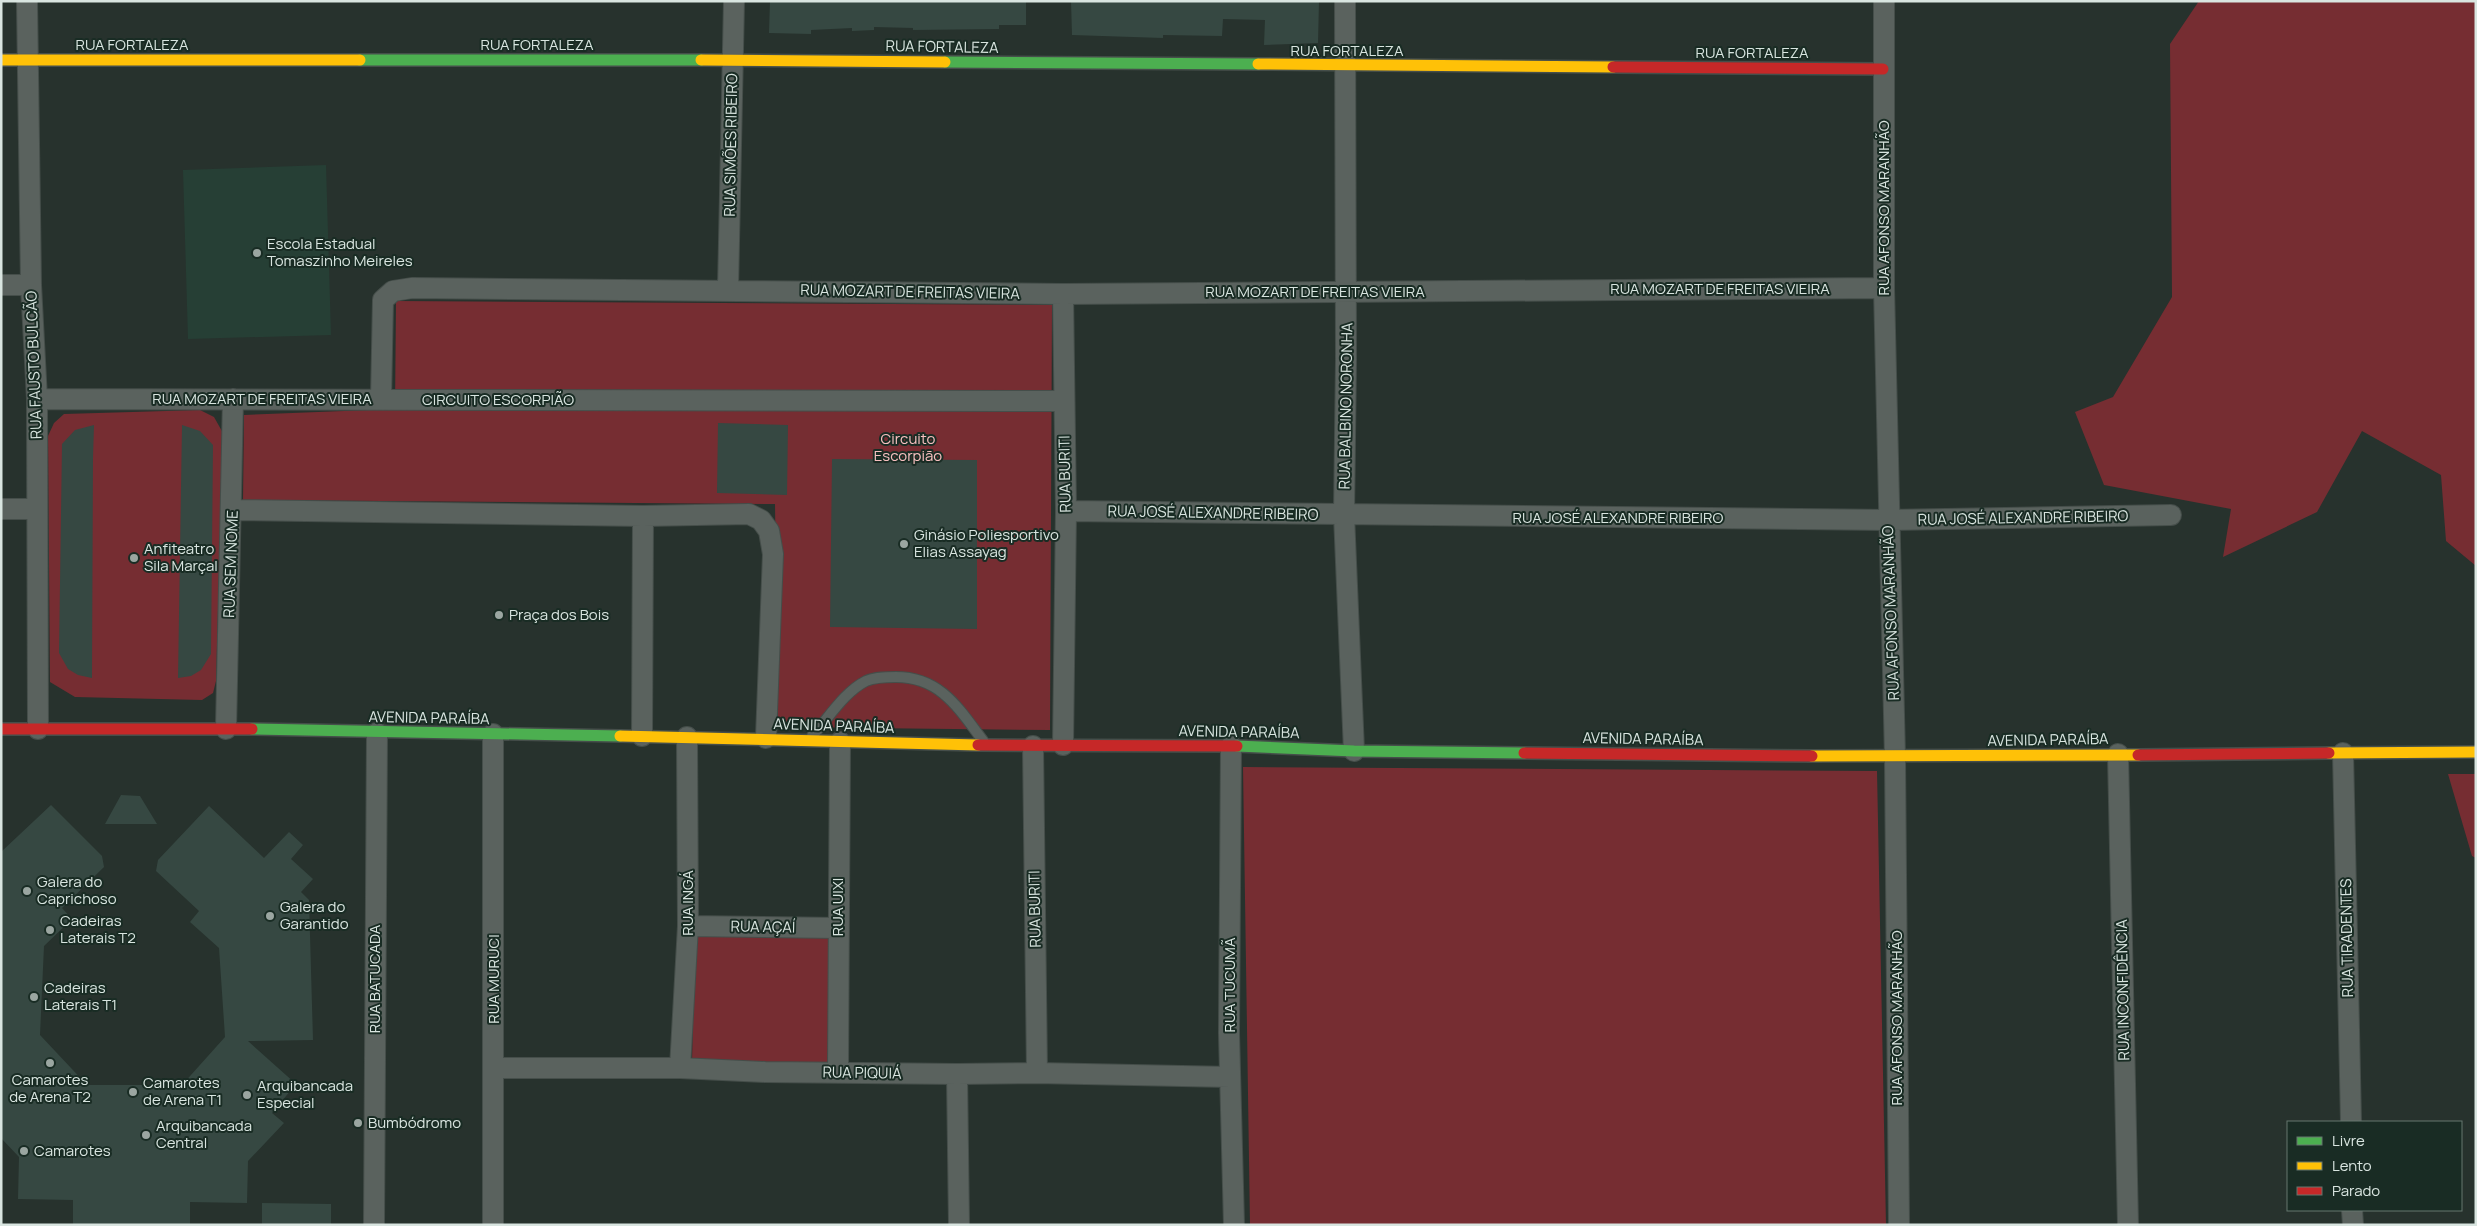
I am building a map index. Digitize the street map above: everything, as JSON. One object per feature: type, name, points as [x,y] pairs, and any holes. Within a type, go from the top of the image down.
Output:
[{"type":"street","name":"RUA FAUSTO BULCÃO","points":[[27,1],[31,285],[38,398],[38,729]]},
{"type":"street","name":"RUA SIMÕES RIBEIRO","points":[[728,290],[734,1]]},
{"type":"street","name":"RUA BALBINO NORONHA","points":[[1345,1],[1346,292],[1344,515],[1354,751]]},
{"type":"street","name":"RUA AFONSO MARANHÃO","points":[[1884,1],[1884,288],[1895,757],[1899,1225]]},
{"type":"street","name":"RUA FORTALEZA","points":[[1,60],[732,60],[1883,69]]},
{"type":"street","points":[[1,285],[31,285]]},
{"type":"street","name":"RUA MOZART DE FREITAS VIEIRA","points":[[38,398],[381,399],[382,304],[385,297],[393,291],[430,288],[1063,294],[1884,288]]},
{"type":"street","name":"RUA BURITI","points":[[1063,294],[1066,511],[1063,745]]},
{"type":"street","name":"RUA SEM NOME","points":[[226,729],[233,399]]},
{"type":"street","name":"CIRCUITO ESCORPIÃO","points":[[381,399],[1064,401]]},
{"type":"street","points":[[1,509],[37,509]]},
{"type":"street","points":[[232,510],[643,516],[749,514],[761,520],[771,537],[773,578],[766,738]]},
{"type":"street","name":"RUA JOSÉ ALEXANDRE RIBEIRO","points":[[1066,511],[1888,520],[2171,515]]},
{"type":"street","points":[[642,736],[643,516]]},
{"type":"street","name":"AVENIDA PARAÍBA","points":[[1,729],[226,729],[766,738],[808,742],[1034,746],[1231,746],[1354,751],[1895,757],[2476,752]]},
{"type":"street","name":"RUA BATUCADA","points":[[374,1225],[377,733]]},
{"type":"street","name":"RUA MURUCI","points":[[493,734],[493,1225]]},
{"type":"street","name":"RUA INGÁ","points":[[680,1068],[688,926],[687,737]]},
{"type":"street","name":"RUA UIXI","points":[[838,1072],[840,742]]},
{"type":"street","name":"RUA BURITI","points":[[1034,746],[1037,1073]]},
{"type":"street","name":"RUA TUCUMÃ","points":[[1231,746],[1230,1077],[1234,1225]]},
{"type":"street","name":"RUA TIRADENTES","points":[[2343,753],[2351,1121]]},
{"type":"street","name":"RUA INCONFIDÊNCIA","points":[[2118,754],[2128,1225]]},
{"type":"street","name":"RUA AÇAÍ","points":[[688,926],[838,928]]},
{"type":"street","name":"RUA PIQUIÁ","points":[[494,1068],[680,1068],[765,1072],[1037,1073],[1230,1077]]},
{"type":"street","points":[[957,1074],[959,1225]]},
{"type":"street","points":[[2352,1211],[2353,1225]]},
{"type":"lane","points":[[808,742],[860,685],[877,678],[903,677],[925,681],[942,691],[962,712],[986,745]]},
{"type":"shaded area","name":"Escola Estadual Tomaszinho Meireles","points":[[326,165],[331,335],[188,339],[183,170]]},
{"type":"green space","points":[[2199,1],[2476,1],[2476,566],[2446,541],[2441,475],[2362,431],[2317,512],[2223,557],[2231,509],[2104,485],[2075,412],[2113,397],[2172,297],[2170,44]]},
{"type":"green space","name":"Circuito Escorpião","points":[[396,301],[1052,305],[1050,730],[778,727],[775,504],[243,500],[244,415],[395,409]]},
{"type":"green space","name":"Anfiteatro Sila Marçal","points":[[200,410],[214,417],[223,433],[216,681],[213,693],[202,700],[75,697],[50,682],[48,436],[54,423],[64,414]]},
{"type":"green space","points":[[1243,767],[1877,771],[1886,1225],[1250,1225]]},
{"type":"green space","points":[[2448,774],[2476,774],[2476,858],[2472,856]]},
{"type":"green space","points":[[834,932],[831,1066],[692,1062],[695,935]]},
{"type":"building","points":[[770,1],[1026,1],[1026,25],[999,25],[999,29],[913,30],[913,28],[874,27],[874,30],[852,31],[852,28],[811,30],[811,34],[769,33]]},
{"type":"building","points":[[1071,1],[1319,1],[1318,43],[1264,45],[1265,20],[1223,19],[1222,36],[1163,35],[1163,38],[1072,35]]},
{"type":"building","points":[[718,423],[788,425],[787,495],[717,493]]},
{"type":"building","points":[[94,425],[92,678],[78,675],[68,669],[59,653],[62,444],[75,430]]},
{"type":"building","points":[[182,425],[200,431],[213,445],[211,654],[201,670],[191,676],[178,678]]},
{"type":"building","name":"Ginásio Poliesportivo Elias Assayag","points":[[832,459],[977,460],[977,629],[830,627]]},
{"type":"building","points":[[121,795],[140,796],[157,824],[105,824]]},
{"type":"building","points":[[51,805],[102,856],[104,867],[62,908],[72,919],[44,946],[40,1035],[87,1085],[182,1085],[225,1037],[219,948],[190,922],[199,911],[156,871],[158,860],[209,806],[264,858],[289,832],[303,845],[291,859],[313,879],[301,892],[309,900],[313,1040],[248,1041],[296,1084],[272,1113],[284,1123],[248,1161],[247,1203],[190,1202],[190,1225],[73,1224],[73,1200],[18,1199],[19,1157],[1,1138],[1,852]]},
{"type":"building","points":[[262,1203],[331,1204],[331,1225],[262,1225]]},
{"type":"traffic: fast","points":[[360,60],[701,60]]},
{"type":"traffic: fast","points":[[945,62],[1258,64]]},
{"type":"traffic: fast","points":[[252,729],[620,736]]},
{"type":"traffic: fast","points":[[1237,746],[1354,751],[1524,753]]},
{"type":"traffic: slow","points":[[1,60],[360,60]]},
{"type":"traffic: slow","points":[[701,60],[945,62]]},
{"type":"traffic: slow","points":[[1258,64],[1613,67]]},
{"type":"traffic: slow","points":[[620,736],[978,745]]},
{"type":"traffic: slow","points":[[2329,753],[2476,752]]},
{"type":"traffic: slow","points":[[1812,756],[2138,755]]},
{"type":"traffic: jam","points":[[1613,67],[1883,69]]},
{"type":"traffic: jam","points":[[1,729],[252,729]]},
{"type":"traffic: jam","points":[[978,745],[1237,746]]},
{"type":"traffic: jam","points":[[1524,753],[1812,756]]},
{"type":"traffic: jam","points":[[2138,755],[2329,753]]},
{"type":"place","name":"Escola Estadual Tomaszinho Meireles","points":[[257,253]]},
{"type":"place","name":"Ginásio Poliesportivo Elias Assayag","points":[[904,544]]},
{"type":"place","name":"Anfiteatro Sila Marçal","points":[[134,558]]},
{"type":"place","name":"Praça dos Bois","points":[[499,615]]},
{"type":"place","name":"Galera do Caprichoso","points":[[27,891]]},
{"type":"place","name":"Galera do Garantido","points":[[270,916]]},
{"type":"place","name":"Cadeiras Laterais T2","points":[[50,930]]},
{"type":"place","name":"Cadeiras Laterais T1","points":[[34,997]]},
{"type":"place","name":"Camarotes de Arena T2","points":[[50,1063]]},
{"type":"place","name":"Camarotes de Arena T1","points":[[133,1092]]},
{"type":"place","name":"Arquibancada Especial","points":[[247,1095]]},
{"type":"place","name":"Bumbódromo","points":[[358,1123]]},
{"type":"place","name":"Arquibancada Central","points":[[146,1135]]},
{"type":"place","name":"Camarotes","points":[[24,1151]]}]
